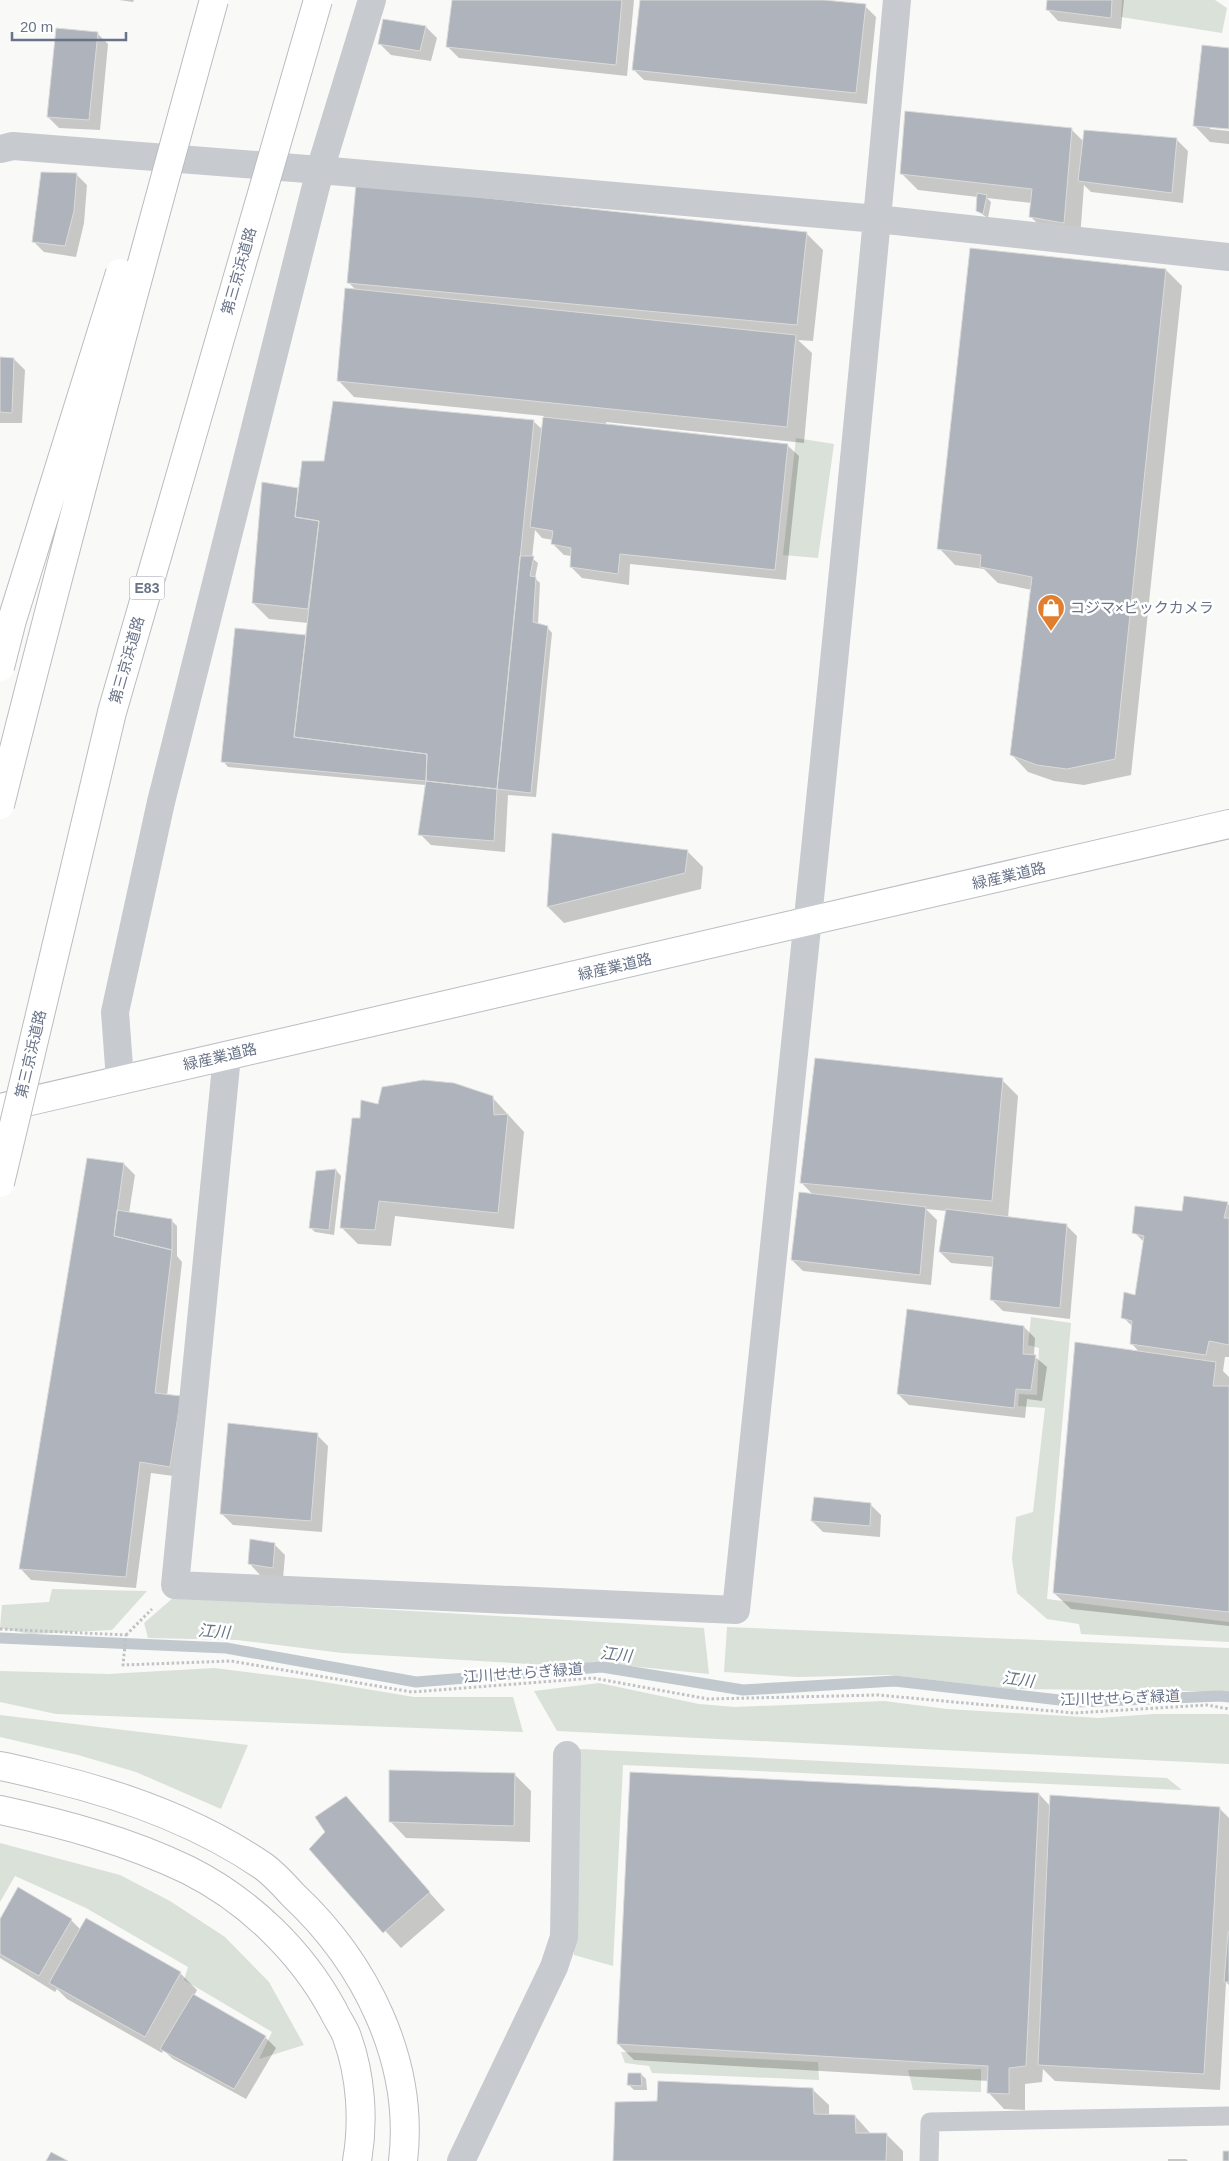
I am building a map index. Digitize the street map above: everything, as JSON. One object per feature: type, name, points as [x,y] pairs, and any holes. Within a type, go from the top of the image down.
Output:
[{"type":"main road","points":[[0,667],[12,620],[116,283],[213,0]]},
{"type":"main road","points":[[0,806],[44,626],[213,0]]},
{"type":"main road","name":"第三京浜道路","points":[[0,1183],[112,712],[318,0]]},
{"type":"main road","name":"緑産業道路","points":[[0,1108],[1229,824]]},
{"type":"main road","points":[[0,1766],[72,1783],[136,1802],[214,1836],[264,1867],[314,1914],[348,1958],[374,2001],[392,2049],[402,2102],[403,2161]]},
{"type":"main road","points":[[0,1810],[58,1823],[121,1842],[188,1870],[235,1899],[284,1940],[321,1989],[347,2037],[359,2088],[360,2142],[357,2161]]},
{"type":"street","points":[[120,1080],[115,1012],[160,802],[320,170],[372,0]]},
{"type":"street","points":[[227,1056],[175,1585],[736,1610],[808,922],[877,219],[896,0]]},
{"type":"street","points":[[0,149],[13,146],[320,170],[877,219],[1229,257]]},
{"type":"street","points":[[461,2161],[554,1967],[564,1936],[567,1755]]},
{"type":"lane","points":[[929,2161],[930,2122],[1229,2116]]},
{"type":"path","name":"江川せせらぎ緑道","points":[[0,1629],[126,1635],[123,1664],[231,1661],[412,1692],[593,1678],[708,1699],[878,1695],[1074,1713],[1207,1706],[1229,1709]]},
{"type":"shaded area","points":[[1122,0],[1215,0],[1227,8],[1222,33],[1121,17]]},
{"type":"shaded area","points":[[796,438],[834,444],[818,558],[783,555]]},
{"type":"shaded area","points":[[1031,1317],[1071,1323],[1047,1599],[1229,1622],[1229,1642],[1081,1634],[1079,1624],[1047,1619],[1017,1593],[1012,1559],[1016,1517],[1033,1512],[1045,1408],[1018,1406],[1019,1394],[1037,1395],[1039,1348],[1028,1345]]},
{"type":"shaded area","points":[[52,1589],[147,1591],[112,1630],[30,1634],[0,1628],[2,1605],[49,1602]]},
{"type":"shaded area","points":[[174,1597],[704,1628],[709,1674],[600,1663],[566,1666],[342,1653],[237,1640],[148,1638],[144,1623]]},
{"type":"shaded area","points":[[727,1627],[1229,1648],[1229,1696],[1194,1691],[1010,1689],[891,1675],[797,1677],[724,1672]]},
{"type":"shaded area","points":[[214,1668],[312,1680],[414,1697],[513,1697],[523,1732],[56,1714],[0,1702],[0,1671],[108,1674]]},
{"type":"shaded area","points":[[599,1683],[699,1704],[735,1707],[884,1701],[947,1709],[1099,1718],[1154,1714],[1227,1714],[1229,1715],[1229,1764],[557,1731],[534,1691]]},
{"type":"shaded area","points":[[0,1715],[248,1745],[221,1809],[136,1772],[78,1755],[0,1737]]},
{"type":"shaded area","points":[[580,1749],[1167,1778],[1182,1790],[623,1765],[613,1966],[574,1955]]},
{"type":"shaded area","points":[[0,1843],[120,1875],[170,1901],[225,1937],[269,1982],[304,2045],[259,2059],[272,2032],[184,1980],[188,1967],[86,1908],[15,1876],[0,1902]]},
{"type":"shaded area","points":[[621,2052],[818,2062],[819,2080],[652,2073],[649,2066],[625,2063]]},
{"type":"shaded area","points":[[981,2069],[981,2092],[913,2090],[908,2070]]},
{"type":"building","points":[[452,0],[622,0],[616,65],[446,47]]},
{"type":"building","points":[[640,0],[824,0],[866,4],[856,93],[632,70]]},
{"type":"building","points":[[1047,0],[1112,0],[1111,18],[1046,10]]},
{"type":"building","points":[[383,19],[426,26],[420,51],[378,44]]},
{"type":"building","points":[[56,28],[98,32],[89,120],[47,117]]},
{"type":"building","points":[[1202,45],[1229,48],[1229,129],[1193,126]]},
{"type":"building","points":[[905,111],[1072,128],[1064,223],[1029,217],[1032,189],[900,174]]},
{"type":"building","points":[[1084,130],[1177,138],[1172,193],[1078,181]]},
{"type":"building","points":[[41,172],[77,173],[74,211],[65,246],[32,242]]},
{"type":"building","points":[[356,184],[807,232],[797,325],[347,283]]},
{"type":"building","points":[[977,193],[987,195],[983,214],[976,211]]},
{"type":"building","points":[[970,248],[1166,269],[1115,759],[1067,769],[1037,765],[1010,755],[1032,577],[980,567],[981,555],[937,549]]},
{"type":"building","points":[[345,288],[796,335],[787,427],[337,381]]},
{"type":"building","points":[[0,357],[14,358],[12,413],[0,412]]},
{"type":"building","points":[[333,401],[534,420],[497,789],[426,781],[427,754],[294,737],[319,521],[295,517],[302,461],[324,461]]},
{"type":"building","points":[[543,417],[788,444],[775,570],[620,554],[618,574],[570,567],[571,548],[551,544],[553,531],[530,527]]},
{"type":"building","points":[[262,482],[298,488],[295,517],[319,521],[308,609],[252,603]]},
{"type":"building","points":[[520,556],[534,556],[530,576],[536,577],[533,622],[548,626],[531,793],[497,789]]},
{"type":"building","points":[[235,628],[306,635],[294,737],[427,754],[426,781],[221,762]]},
{"type":"building","points":[[426,781],[497,789],[494,841],[418,835]]},
{"type":"building","points":[[552,833],[688,850],[685,873],[547,907]]},
{"type":"building","points":[[815,1058],[1003,1078],[992,1201],[800,1183]]},
{"type":"building","points":[[423,1080],[454,1083],[493,1096],[494,1115],[508,1114],[498,1213],[379,1201],[375,1230],[340,1228],[352,1118],[360,1118],[361,1100],[378,1104],[382,1087]]},
{"type":"building","points":[[87,1158],[124,1163],[114,1236],[172,1250],[155,1393],[181,1396],[170,1467],[140,1462],[126,1577],[19,1569]]},
{"type":"building","points":[[336,1169],[329,1230],[309,1228],[316,1171]]},
{"type":"building","points":[[799,1192],[926,1207],[920,1275],[791,1260]]},
{"type":"building","points":[[1184,1196],[1228,1202],[1224,1218],[1229,1218],[1229,1345],[1209,1341],[1206,1355],[1130,1344],[1132,1321],[1121,1318],[1124,1292],[1135,1295],[1144,1236],[1132,1233],[1135,1206],[1182,1211]]},
{"type":"building","points":[[946,1209],[1067,1224],[1060,1308],[990,1300],[993,1257],[939,1252]]},
{"type":"building","points":[[117,1210],[172,1219],[172,1250],[114,1236]]},
{"type":"building","points":[[907,1309],[1024,1326],[1023,1354],[1036,1355],[1031,1390],[1016,1389],[1014,1408],[897,1394]]},
{"type":"building","points":[[1075,1342],[1216,1362],[1213,1386],[1229,1386],[1229,1612],[1053,1593]]},
{"type":"building","points":[[228,1423],[318,1433],[311,1521],[220,1514]]},
{"type":"building","points":[[814,1497],[871,1503],[870,1526],[811,1521]]},
{"type":"building","points":[[250,1539],[275,1543],[273,1568],[248,1564]]},
{"type":"building","points":[[389,1770],[515,1773],[514,1826],[389,1822]]},
{"type":"building","points":[[630,1772],[1039,1793],[1026,2066],[1009,2068],[1009,2094],[987,2093],[988,2066],[617,2044]]},
{"type":"building","points":[[1050,1795],[1220,1807],[1204,2074],[1038,2065]]},
{"type":"building","points":[[346,1796],[430,1892],[383,1933],[309,1849],[325,1832],[315,1817]]},
{"type":"building","points":[[18,1887],[72,1919],[39,1976],[0,1954],[0,1919]]},
{"type":"building","points":[[86,1918],[181,1972],[145,2037],[49,1983]]},
{"type":"building","points":[[1228,1932],[1229,1982],[1224,1982]]},
{"type":"building","points":[[193,1994],[266,2036],[234,2089],[160,2049]]},
{"type":"building","points":[[628,2073],[641,2073],[642,2086],[627,2085]]},
{"type":"building","points":[[658,2081],[813,2088],[814,2114],[855,2115],[856,2133],[887,2133],[886,2161],[613,2161],[615,2102],[657,2101]]},
{"type":"building","points":[[1223,2151],[1229,2151],[1229,2161],[1223,2161]]},
{"type":"building","points":[[51,2152],[68,2161],[46,2161]]},
{"type":"waterway","name":"江川","points":[[0,1638],[226,1648],[416,1682],[602,1667],[743,1690],[895,1681],[1077,1702],[1229,1697]]},
{"type":"place","name":"コジマ×ビックカメラ","points":[[1051,632]]}]
